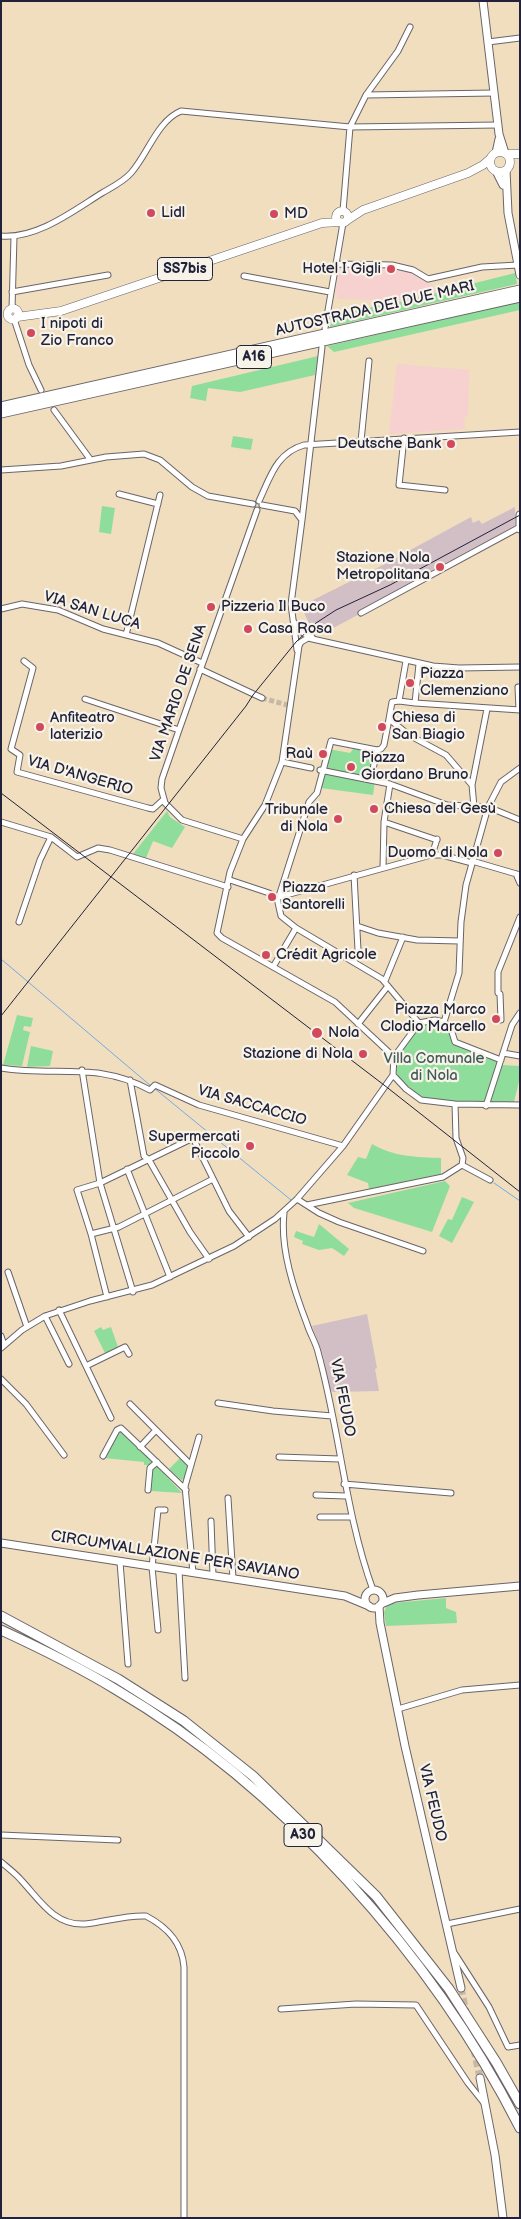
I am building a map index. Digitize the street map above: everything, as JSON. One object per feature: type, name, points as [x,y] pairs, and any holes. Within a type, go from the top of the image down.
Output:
[{"type":"highway","name":"AUTOSTRADA DEI DUE MARI","points":[[1,413],[507,296],[520,290]]},
{"type":"highway","name":"AUTOSTRADA DEI DUE MARI","points":[[1,407],[507,296],[520,297]]},
{"type":"highway","name":"A30","points":[[1,1616],[118,1679],[184,1721],[253,1776],[376,1896],[449,1990],[496,2062],[520,2104]]},
{"type":"highway","name":"A30","points":[[1,1630],[116,1689],[176,1729],[248,1784],[311,1842],[368,1904],[441,1996],[487,2067],[520,2128]]},
{"type":"main road","points":[[506,154],[510,158],[508,168]]},
{"type":"main road","points":[[343,222],[362,210],[468,173],[483,165],[494,155],[520,154]]},
{"type":"main road","points":[[494,155],[490,164],[495,170]]},
{"type":"main road","points":[[468,173],[508,168],[520,158]]},
{"type":"main road","points":[[342,212],[362,210]]},
{"type":"main road","points":[[342,212],[348,217],[343,222]]},
{"type":"main road","name":"SS7bis","points":[[10,314],[47,313],[107,296],[322,223],[342,212]]},
{"type":"main road","name":"SS7bis","points":[[322,223],[343,222]]},
{"type":"street","points":[[483,1],[499,134],[506,154]]},
{"type":"street","points":[[342,212],[350,127],[366,96],[398,51],[410,26]]},
{"type":"street","points":[[488,42],[520,38]]},
{"type":"street","points":[[366,96],[494,93]]},
{"type":"street","points":[[1,236],[14,237],[50,224],[118,184],[130,173],[168,119],[181,111],[350,127],[498,124]]},
{"type":"street","points":[[494,155],[499,134]]},
{"type":"street","points":[[506,195],[508,168]]},
{"type":"street","points":[[495,170],[501,178],[506,195],[511,233],[520,275]]},
{"type":"street","points":[[325,328],[343,222]]},
{"type":"street","points":[[14,237],[10,314],[29,365],[41,390]]},
{"type":"street","points":[[336,264],[392,265],[413,270],[428,279],[482,267],[518,264]]},
{"type":"street","points":[[12,292],[108,274]]},
{"type":"street","points":[[244,276],[330,292]]},
{"type":"street","points":[[322,347],[291,604],[297,652],[282,762],[265,805],[243,839],[230,872],[230,880],[217,929],[219,936],[335,1002],[394,1058]]},
{"type":"street","points":[[361,441],[369,362]]},
{"type":"street","points":[[54,410],[90,460]]},
{"type":"street","points":[[253,504],[253,507],[257,510],[277,463],[291,451],[311,443],[519,432]]},
{"type":"street","points":[[404,438],[399,485],[446,490]]},
{"type":"street","points":[[1,470],[61,466],[90,460],[134,455],[152,456],[160,460],[200,492],[219,499],[253,504],[260,503],[295,511],[302,520]]},
{"type":"street","points":[[119,494],[158,504]]},
{"type":"street","points":[[126,635],[160,495]]},
{"type":"street","name":"VIA MARIO DE SENA","points":[[164,799],[162,779],[257,510]]},
{"type":"street","points":[[361,613],[520,528],[520,515]]},
{"type":"street","name":"VIA SAN LUCA","points":[[1,608],[14,605],[41,606],[58,610],[103,629],[158,643],[202,663]]},
{"type":"street","points":[[292,618],[300,631],[317,639],[419,664],[458,668],[520,667]]},
{"type":"street","points":[[297,652],[304,640],[317,639]]},
{"type":"street","name":"VIA D'ANGERIO","points":[[24,661],[33,668],[11,749],[20,755],[17,772],[153,809],[164,799]]},
{"type":"street","points":[[399,701],[406,661]]},
{"type":"street","points":[[415,703],[419,664]]},
{"type":"street","points":[[200,669],[262,698]]},
{"type":"street","points":[[419,1023],[387,984],[354,961],[296,928],[282,916],[278,897],[309,802],[317,792],[331,741],[377,750],[381,749],[384,745],[392,702],[519,710],[518,687],[520,687]]},
{"type":"street","points":[[85,699],[178,730]]},
{"type":"street","points":[[474,806],[472,785],[487,709]]},
{"type":"street","points":[[389,719],[409,735],[446,755],[472,785]]},
{"type":"street","points":[[371,779],[377,750]]},
{"type":"street","points":[[282,762],[311,768]]},
{"type":"street","points":[[444,1022],[459,973],[464,896],[488,807],[501,782],[520,768]]},
{"type":"street","points":[[322,770],[390,784],[447,805],[488,807],[520,820]]},
{"type":"street","points":[[383,868],[384,822],[390,784]]},
{"type":"street","points":[[164,799],[170,810],[182,820],[243,839]]},
{"type":"street","points":[[1,822],[51,837],[77,857],[98,848],[110,850],[228,887]]},
{"type":"street","points":[[384,822],[437,840],[432,855]]},
{"type":"street","points":[[19,922],[40,860],[51,837]]},
{"type":"street","points":[[230,880],[278,897],[354,875],[442,854],[518,875],[520,883]]},
{"type":"street","points":[[354,875],[358,950],[354,961]]},
{"type":"street","points":[[502,1020],[499,1006],[498,972],[520,917]]},
{"type":"street","points":[[357,926],[378,933],[424,941],[460,941]]},
{"type":"street","points":[[273,967],[296,928]]},
{"type":"street","points":[[358,1024],[387,984],[404,937]]},
{"type":"street","points":[[486,1106],[512,1025],[520,1013]]},
{"type":"street","points":[[3,1347],[26,1327],[59,1310],[133,1292],[209,1259],[249,1237],[284,1212],[343,1146],[393,1075],[394,1058],[419,1023],[435,1020],[444,1022],[451,1029],[455,1042],[501,1060]]},
{"type":"street","points":[[504,1053],[520,1056]]},
{"type":"street","points":[[1,1068],[82,1070],[108,1073],[130,1080],[144,1156],[149,1160],[190,1232],[209,1259]]},
{"type":"street","points":[[82,1070],[100,1182],[112,1229],[133,1292]]},
{"type":"street","points":[[393,1075],[398,1082],[421,1100],[486,1106],[520,1105]]},
{"type":"street","name":"VIA SACCACCIO","points":[[130,1080],[150,1090],[155,1085],[199,1105],[343,1146]]},
{"type":"street","points":[[455,1104],[456,1138],[462,1158],[462,1165]]},
{"type":"street","points":[[107,1297],[91,1234],[77,1190],[100,1182],[193,1138],[229,1211],[249,1237]]},
{"type":"street","points":[[462,1165],[490,1180]]},
{"type":"street","points":[[307,1205],[443,1177],[462,1165]]},
{"type":"street","points":[[127,1169],[170,1277]]},
{"type":"street","points":[[91,1234],[112,1229],[213,1179]]},
{"type":"street","points":[[297,1199],[339,1222],[423,1251]]},
{"type":"street","name":"VIA FEUDO","points":[[284,1212],[283,1229],[292,1279],[318,1352],[332,1416],[346,1496],[374,1592]]},
{"type":"street","points":[[275,1219],[283,1229]]},
{"type":"street","points":[[8,1272],[26,1327]]},
{"type":"street","points":[[59,1310],[111,1418]]},
{"type":"street","points":[[45,1316],[69,1364]]},
{"type":"street","points":[[1,1336],[3,1347]]},
{"type":"street","points":[[86,1366],[125,1347],[129,1354]]},
{"type":"street","points":[[1,1379],[26,1404],[64,1455]]},
{"type":"street","points":[[218,1403],[274,1411],[332,1416]]},
{"type":"street","points":[[130,1404],[191,1465]]},
{"type":"street","points":[[103,1456],[119,1428],[186,1490]]},
{"type":"street","points":[[140,1447],[156,1430]]},
{"type":"street","points":[[193,1573],[185,1486],[199,1438]]},
{"type":"street","points":[[279,1457],[340,1459]]},
{"type":"street","points":[[148,1490],[150,1468],[156,1462]]},
{"type":"street","points":[[344,1484],[451,1493]]},
{"type":"street","points":[[316,1495],[346,1496]]},
{"type":"street","points":[[228,1498],[232,1579]]},
{"type":"street","points":[[158,1630],[152,1567],[158,1510],[165,1510]]},
{"type":"street","points":[[320,1517],[351,1517]]},
{"type":"street","points":[[211,1521],[213,1576]]},
{"type":"street","name":"CIRCUMVALLAZIONE PER SAVIANO","points":[[1,1543],[345,1596],[375,1606]]},
{"type":"street","points":[[120,1562],[128,1664]]},
{"type":"street","points":[[179,1571],[185,1678]]},
{"type":"street","points":[[375,1606],[395,1598],[520,1586]]},
{"type":"street","points":[[374,1592],[383,1597],[375,1606],[366,1598],[374,1592]]},
{"type":"street","name":"CIRCUMVALLAZIONE PER SAVIANO","points":[[345,1596],[374,1592],[418,1595]]},
{"type":"street","name":"VIA FEUDO","points":[[375,1606],[461,1988]]},
{"type":"street","points":[[398,1710],[462,1690],[520,1684]]},
{"type":"street","points":[[1,1835],[118,1840]]},
{"type":"street","points":[[1,1862],[55,1916],[67,1921],[84,1924],[146,1916],[175,1938],[182,1952],[184,1967],[184,2218]]},
{"type":"street","points":[[447,1924],[520,1909]]},
{"type":"street","points":[[454,1954],[489,2007],[508,2047],[520,2045]]},
{"type":"street","points":[[281,2009],[356,2004],[416,2006],[468,2083],[486,2105]]},
{"type":"street","points":[[480,2078],[495,2155],[503,2218]]},
{"type":"shaded area","name":"Hotel I Gigli","points":[[340,266],[391,267],[412,272],[427,283],[432,284],[434,289],[438,290],[438,293],[384,306],[383,300],[337,299],[337,293],[335,292]]},
{"type":"shaded area","points":[[397,364],[469,370],[468,416],[464,417],[465,429],[389,434]]},
{"type":"shaded area","points":[[515,507],[515,531],[322,634],[313,632],[301,606],[379,567],[471,517],[473,523],[479,520],[482,524]]},
{"type":"shaded area","points":[[367,1314],[377,1368],[375,1369],[379,1391],[333,1392],[330,1390],[323,1355],[312,1326]]},
{"type":"green space","points":[[515,273],[517,284],[330,327],[331,317],[384,304],[384,306]]},
{"type":"green space","points":[[519,302],[520,310],[334,352],[327,346]]},
{"type":"green space","points":[[318,356],[315,375],[240,392],[208,388],[206,401],[190,398],[192,386]]},
{"type":"green space","points":[[233,436],[253,439],[251,450],[231,447]]},
{"type":"green space","points":[[102,506],[115,508],[111,534],[99,532]]},
{"type":"green space","name":"Piazza Giordano Bruno","points":[[354,748],[379,752],[373,795],[321,788],[329,749],[350,753]]},
{"type":"green space","points":[[167,811],[170,817],[185,827],[172,848],[153,841],[146,858],[133,854]]},
{"type":"green space","points":[[17,1015],[33,1018],[31,1027],[24,1026],[23,1030],[30,1032],[22,1066],[3,1065]]},
{"type":"green space","name":"Villa Comunale di Nola","points":[[435,1022],[449,1027],[455,1043],[500,1060],[485,1104],[421,1098],[399,1079],[396,1070],[400,1054],[419,1025]]},
{"type":"green space","points":[[31,1046],[53,1051],[50,1066],[27,1067]]},
{"type":"green space","points":[[502,1065],[520,1066],[520,1077],[514,1102],[489,1103]]},
{"type":"green space","points":[[372,1144],[397,1154],[441,1158],[441,1174],[369,1189],[368,1183],[347,1175],[358,1157],[366,1159]]},
{"type":"green space","points":[[445,1181],[450,1186],[432,1232],[354,1208],[348,1203]]},
{"type":"green space","points":[[462,1197],[474,1202],[452,1243],[439,1236],[448,1219],[452,1220]]},
{"type":"green space","points":[[319,1224],[349,1249],[344,1256],[332,1248],[319,1250],[302,1244],[303,1241],[294,1237],[296,1231],[314,1237]]},
{"type":"green space","points":[[101,1327],[103,1330],[111,1327],[118,1347],[105,1353],[94,1331]]},
{"type":"green space","points":[[120,1430],[153,1463],[151,1465],[144,1465],[144,1462],[104,1458]]},
{"type":"green space","points":[[181,1457],[188,1466],[184,1479],[181,1480],[169,1469]]},
{"type":"green space","points":[[156,1466],[182,1493],[150,1491],[152,1470]]},
{"type":"green space","points":[[446,1598],[446,1608],[456,1612],[457,1623],[386,1626],[384,1612],[387,1606],[393,1603]]},
{"type":"waterway","points":[[1,959],[151,1086]]},
{"type":"waterway","points":[[154,1088],[291,1200]]},
{"type":"waterway","points":[[494,1183],[520,1201]]},
{"type":"tunnel","points":[[262,698],[291,706]]},
{"type":"tunnel","points":[[461,1988],[480,2078]]},
{"type":"railway","points":[[1,1016],[296,642],[316,623],[336,610],[390,585],[520,515]]},
{"type":"railway","points":[[1,793],[384,1085],[520,1192]]},
{"type":"place","name":"Lidl","points":[[151,213]]},
{"type":"place","name":"MD","points":[[274,214]]},
{"type":"place","name":"Hotel I Gigli","points":[[391,269]]},
{"type":"place","name":"I nipoti di Zio Franco","points":[[31,333]]},
{"type":"place","name":"Deutsche Bank","points":[[451,444]]},
{"type":"place","name":"Stazione Nola Metropolitana","points":[[440,567]]},
{"type":"place","name":"Pizzeria Il Buco","points":[[211,607]]},
{"type":"place","name":"Casa Rosa","points":[[248,629]]},
{"type":"place","name":"Piazza Clemenziano","points":[[410,683]]},
{"type":"place","name":"Anfiteatro laterizio","points":[[40,727]]},
{"type":"place","name":"Chiesa di San Biagio","points":[[382,727]]},
{"type":"place","name":"Raù","points":[[323,754]]},
{"type":"place","name":"Piazza Giordano Bruno","points":[[351,767]]},
{"type":"place","name":"Chiesa del Gesù","points":[[374,809]]},
{"type":"place","name":"Tribunale di Nola","points":[[338,819]]},
{"type":"place","name":"Duomo di Nola","points":[[498,853]]},
{"type":"place","name":"Piazza Santorelli","points":[[272,897]]},
{"type":"place","name":"Crédit Agricole","points":[[266,955]]},
{"type":"place","name":"Piazza Marco Clodio Marcello","points":[[496,1019]]},
{"type":"place","name":"Nola","points":[[317,1033]]},
{"type":"place","name":"Stazione di Nola","points":[[363,1054]]},
{"type":"place","name":"Supermercati Piccolo","points":[[250,1146]]}]
